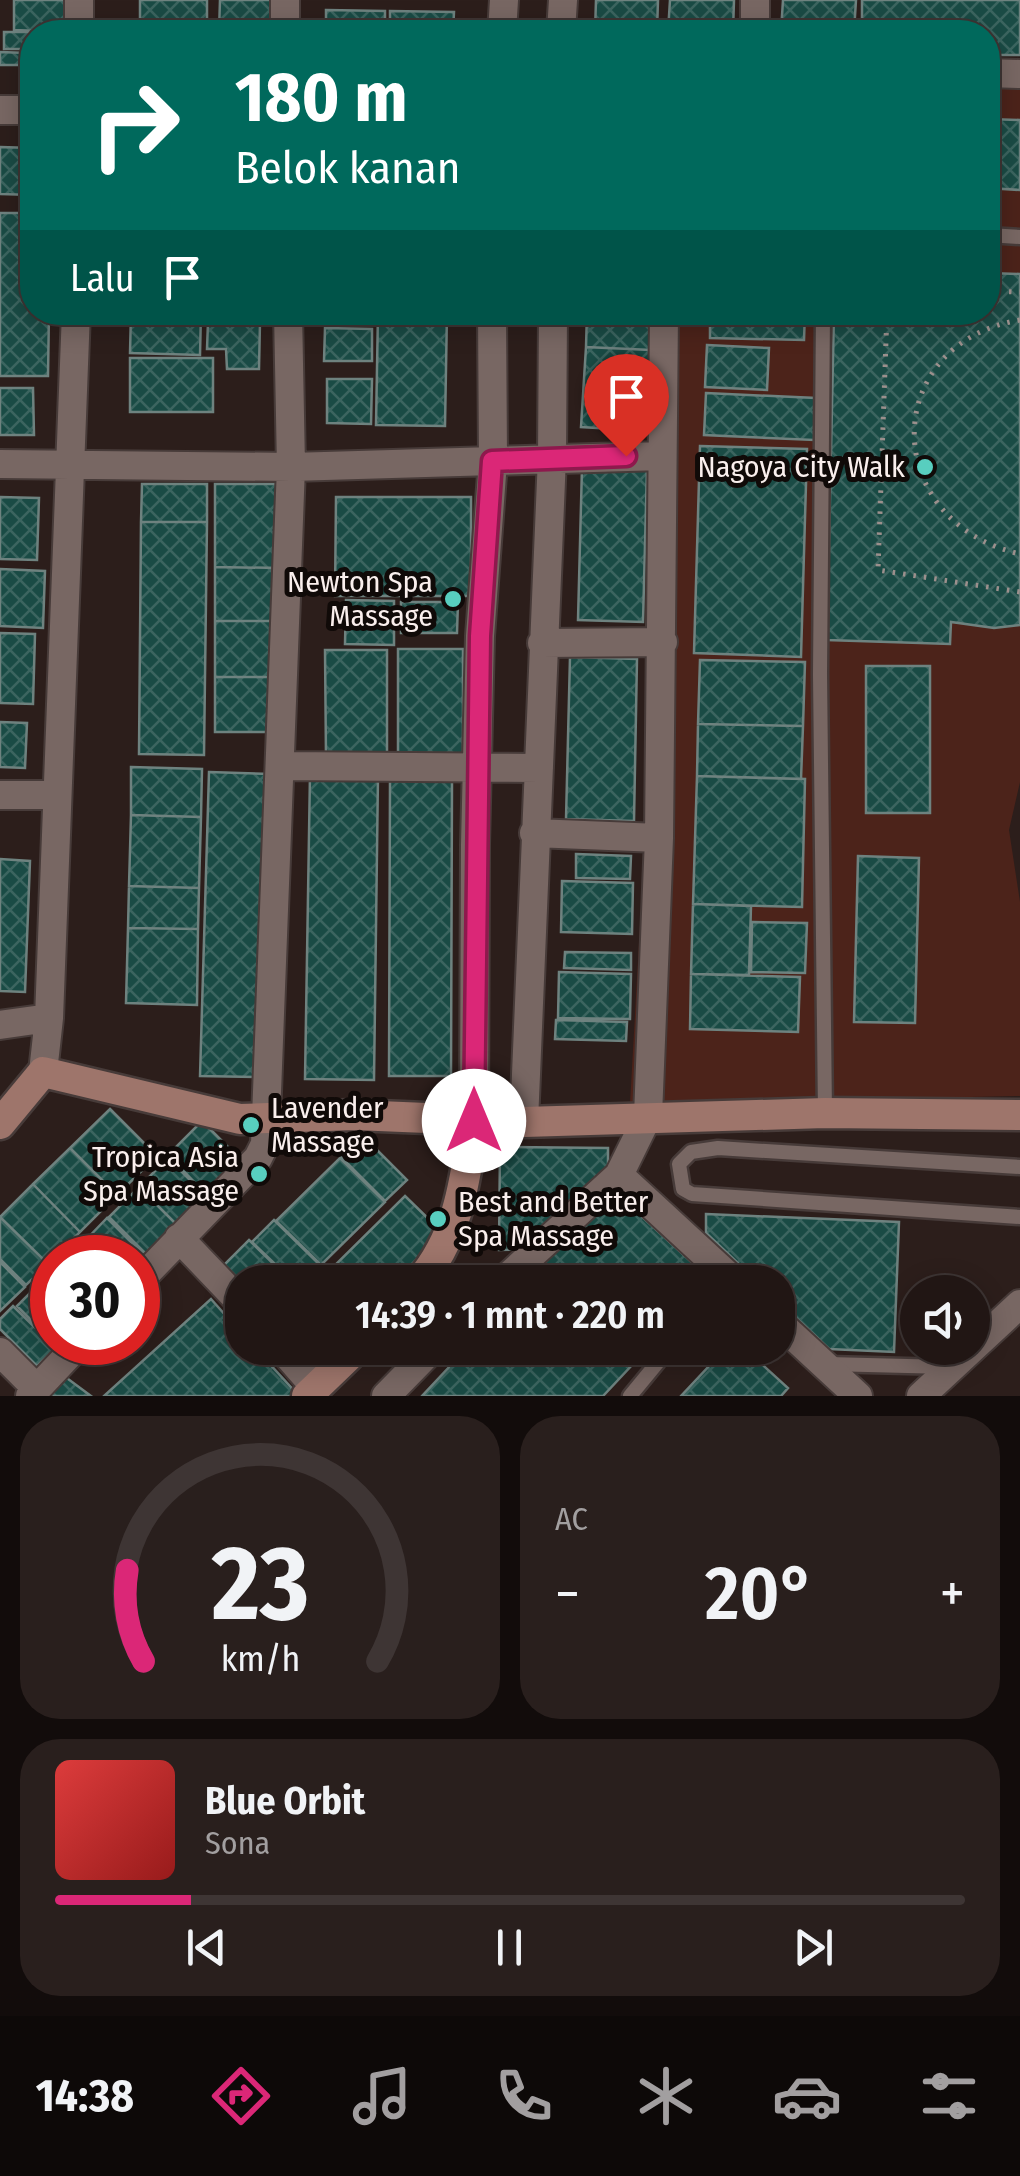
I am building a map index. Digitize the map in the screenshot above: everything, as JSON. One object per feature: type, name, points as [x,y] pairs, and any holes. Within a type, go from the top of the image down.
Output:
[{"type":"street","points":[[0,1124],[43,1072],[50,1018],[55,795],[75,325]]},
{"type":"street","points":[[160,1258],[258,1158],[265,1144],[291,467],[288,325]]},
{"type":"street","points":[[433,1265],[446,1250],[458,1213],[474,1121],[477,767],[480,636],[492,461],[492,325]]},
{"type":"street","points":[[524,1122],[552,457],[553,325]]},
{"type":"street","points":[[521,1265],[619,1176],[648,1116],[659,838],[664,325]]},
{"type":"street","points":[[0,464],[291,467],[662,456]]},
{"type":"street","points":[[542,643],[662,642]]},
{"type":"street","points":[[282,766],[539,768]]},
{"type":"street","points":[[0,794],[55,795]]},
{"type":"street","points":[[534,833],[659,838]]},
{"type":"street","points":[[0,1025],[50,1018]]},
{"type":"street","points":[[43,1072],[223,1118],[355,1114],[524,1122],[824,1112],[1020,1115]]},
{"type":"street","points":[[619,1176],[716,1265]]},
{"type":"street","points":[[178,1238],[225,1286]]},
{"type":"street","points":[[920,1396],[1020,1304]]},
{"type":"street","points":[[795,1338],[858,1396]]},
{"type":"street","points":[[0,1352],[34,1392],[59,1365]]},
{"type":"street","points":[[293,1365],[311,1391],[339,1365]]},
{"type":"street","points":[[386,1396],[416,1365]]},
{"type":"lane","points":[[822,325],[824,1112]]},
{"type":"lane","points":[[1020,1167],[718,1148],[691,1152],[679,1164],[682,1189],[692,1194],[1020,1217]]},
{"type":"lane","points":[[823,1364],[951,1367]]},
{"type":"lane","points":[[630,1396],[656,1365]]},
{"type":"path","points":[[1020,320],[978,332],[946,356],[924,389],[914,426],[916,464],[931,499],[956,528],[988,547],[1020,554]]},
{"type":"path","points":[[886,325],[878,570],[1020,592]]},
{"type":"shaded area","points":[[1000,85],[1020,86],[1020,782],[1009,830],[1020,902],[1020,1096],[630,1104],[673,325],[1000,325]]},
{"type":"building","points":[[14,0],[70,0],[69,20],[20,20],[20,30],[14,30]]},
{"type":"building","points":[[140,0],[207,0],[207,20],[140,20]]},
{"type":"building","points":[[220,0],[275,0],[275,20],[219,20]]},
{"type":"building","points":[[596,0],[658,0],[657,20],[595,20]]},
{"type":"building","points":[[670,0],[734,0],[733,20],[669,20]]},
{"type":"building","points":[[783,0],[856,0],[855,20],[782,20]]},
{"type":"building","points":[[862,0],[1020,0],[1020,55],[1000,55],[1000,20],[862,20]]},
{"type":"building","points":[[326,10],[385,11],[385,20],[326,20]]},
{"type":"building","points":[[390,11],[454,12],[454,20],[390,20]]},
{"type":"building","points":[[4,32],[20,32],[20,49],[4,49]]},
{"type":"building","points":[[0,52],[20,53],[20,65],[0,65]]},
{"type":"building","points":[[1000,119],[1020,120],[1020,190],[1000,189]]},
{"type":"building","points":[[0,147],[20,148],[20,195],[0,194]]},
{"type":"building","points":[[0,213],[20,213],[20,325],[49,325],[48,376],[0,376]]},
{"type":"building","name":"Nagoya City Walk","points":[[1000,273],[1020,274],[1020,625],[994,628],[951,622],[950,644],[827,640],[834,325],[1000,325]]},
{"type":"building","points":[[131,325],[201,325],[200,355],[130,353]]},
{"type":"building","points":[[208,325],[260,325],[259,369],[227,369],[226,349],[207,349]]},
{"type":"building","points":[[378,325],[447,325],[445,426],[376,425]]},
{"type":"building","points":[[587,325],[651,325],[650,350],[586,347]]},
{"type":"building","points":[[710,325],[805,325],[804,340],[710,338]]},
{"type":"building","points":[[325,328],[372,329],[372,361],[324,361]]},
{"type":"building","points":[[707,345],[769,348],[767,390],[705,387]]},
{"type":"building","points":[[586,347],[650,350],[647,431],[581,427]]},
{"type":"building","points":[[130,358],[213,358],[213,412],[130,412]]},
{"type":"building","points":[[327,379],[372,379],[371,424],[327,423]]},
{"type":"building","points":[[0,388],[33,388],[34,435],[0,435]]},
{"type":"building","points":[[706,393],[816,398],[814,440],[704,435]]},
{"type":"building","points":[[700,446],[807,449],[801,657],[694,653]]},
{"type":"building","points":[[582,467],[647,468],[643,622],[578,620]]},
{"type":"building","points":[[142,484],[207,484],[207,522],[141,522]]},
{"type":"building","points":[[215,484],[279,484],[279,568],[215,567]]},
{"type":"building","points":[[0,497],[39,498],[37,560],[0,559]]},
{"type":"building","points":[[336,497],[471,497],[471,596],[335,596]]},
{"type":"building","points":[[141,522],[207,522],[204,755],[139,754]]},
{"type":"building","points":[[215,567],[279,568],[279,621],[215,621]]},
{"type":"building","points":[[0,569],[45,571],[43,628],[0,626]]},
{"type":"building","points":[[346,600],[394,601],[394,645],[345,644]]},
{"type":"building","points":[[401,602],[458,602],[457,633],[401,633]]},
{"type":"building","points":[[215,621],[279,621],[279,677],[215,677]]},
{"type":"building","points":[[0,633],[35,634],[33,704],[0,703]]},
{"type":"building","points":[[398,649],[463,649],[463,759],[398,759]]},
{"type":"building","points":[[325,650],[387,650],[387,758],[326,758]]},
{"type":"building","points":[[570,657],[637,659],[634,821],[566,819]]},
{"type":"building","points":[[700,660],[805,662],[803,726],[698,724]]},
{"type":"building","points":[[866,666],[930,666],[930,813],[866,813]]},
{"type":"building","points":[[215,677],[279,677],[279,732],[215,732]]},
{"type":"building","points":[[0,722],[27,723],[25,768],[0,767]]},
{"type":"building","points":[[698,724],[803,726],[801,779],[697,776]]},
{"type":"building","points":[[131,767],[202,769],[201,817],[131,815]]},
{"type":"building","points":[[209,772],[270,774],[261,1077],[200,1076]]},
{"type":"building","points":[[310,774],[378,775],[374,1080],[305,1079]]},
{"type":"building","points":[[697,776],[805,779],[802,907],[693,904]]},
{"type":"building","points":[[390,780],[452,781],[451,1076],[389,1076]]},
{"type":"building","points":[[131,815],[201,817],[199,888],[129,886]]},
{"type":"building","points":[[576,854],[631,856],[630,879],[576,878]]},
{"type":"building","points":[[858,856],[919,858],[915,1023],[854,1022]]},
{"type":"building","points":[[0,859],[30,861],[25,992],[0,991]]},
{"type":"building","points":[[562,881],[633,883],[632,934],[561,932]]},
{"type":"building","points":[[129,886],[199,888],[198,929],[128,928]]},
{"type":"building","points":[[693,904],[751,906],[749,975],[691,974]]},
{"type":"building","points":[[752,922],[807,923],[805,973],[751,972]]},
{"type":"building","points":[[128,928],[198,929],[197,1005],[126,1003]]},
{"type":"building","points":[[565,952],[631,953],[631,970],[564,968]]},
{"type":"building","points":[[559,972],[631,974],[630,1019],[558,1018]]},
{"type":"building","points":[[691,974],[800,977],[798,1032],[690,1029]]},
{"type":"building","points":[[556,1020],[627,1022],[626,1041],[555,1039]]},
{"type":"building","points":[[110,1109],[157,1156],[117,1195],[70,1148]]},
{"type":"building","points":[[202,1121],[245,1164],[210,1198],[168,1155]]},
{"type":"building","points":[[363,1136],[407,1180],[385,1201],[341,1157]]},
{"type":"building","points":[[500,1147],[608,1148],[608,1175],[533,1249],[499,1250]]},
{"type":"building","points":[[70,1148],[117,1195],[80,1232],[33,1184]]},
{"type":"building","points":[[168,1158],[208,1198],[179,1227],[139,1187]]},
{"type":"building","points":[[340,1158],[385,1202],[321,1265],[276,1221]]},
{"type":"building","points":[[33,1184],[80,1232],[30,1235],[30,1246],[0,1217]]},
{"type":"building","points":[[139,1187],[179,1227],[160,1246],[160,1235],[127,1235],[109,1217]]},
{"type":"building","points":[[613,1190],[695,1265],[543,1265]]},
{"type":"building","points":[[405,1196],[443,1233],[411,1265],[335,1265]]},
{"type":"building","points":[[706,1214],[899,1222],[894,1352],[829,1349],[795,1317],[795,1265],[740,1265],[706,1233]]},
{"type":"building","points":[[0,1217],[30,1246],[30,1281],[26,1285],[0,1259]]},
{"type":"building","points":[[107,1218],[124,1235],[91,1235]]},
{"type":"building","points":[[274,1220],[320,1265],[276,1265],[252,1242]]},
{"type":"building","points":[[249,1240],[275,1265],[225,1265],[225,1276],[219,1270]]},
{"type":"building","points":[[0,1262],[25,1287],[0,1311]]},
{"type":"building","points":[[30,1293],[30,1319],[17,1306]]},
{"type":"building","points":[[211,1299],[225,1315],[225,1365],[271,1365],[299,1396],[104,1396],[138,1365],[160,1365],[160,1345]]},
{"type":"building","points":[[13,1306],[30,1323],[30,1359],[0,1329],[0,1319]]},
{"type":"building","points":[[451,1365],[632,1365],[603,1396],[422,1396]]},
{"type":"building","points":[[710,1365],[763,1365],[788,1388],[781,1396],[681,1396]]},
{"type":"building","points":[[60,1373],[91,1396],[36,1396]]},
{"type":"place","name":"Nagoya City Walk","points":[[925,467]]},
{"type":"place","name":"Newton Spa Massage","points":[[453,599]]},
{"type":"place","name":"Lavender Massage","points":[[251,1125]]},
{"type":"place","name":"Tropica Asia Spa Massage","points":[[259,1174]]},
{"type":"place","name":"Best and Better Spa Massage","points":[[438,1219]]},
{"type":"route","points":[[474,1121],[480,636],[492,461],[626,456]]}]
